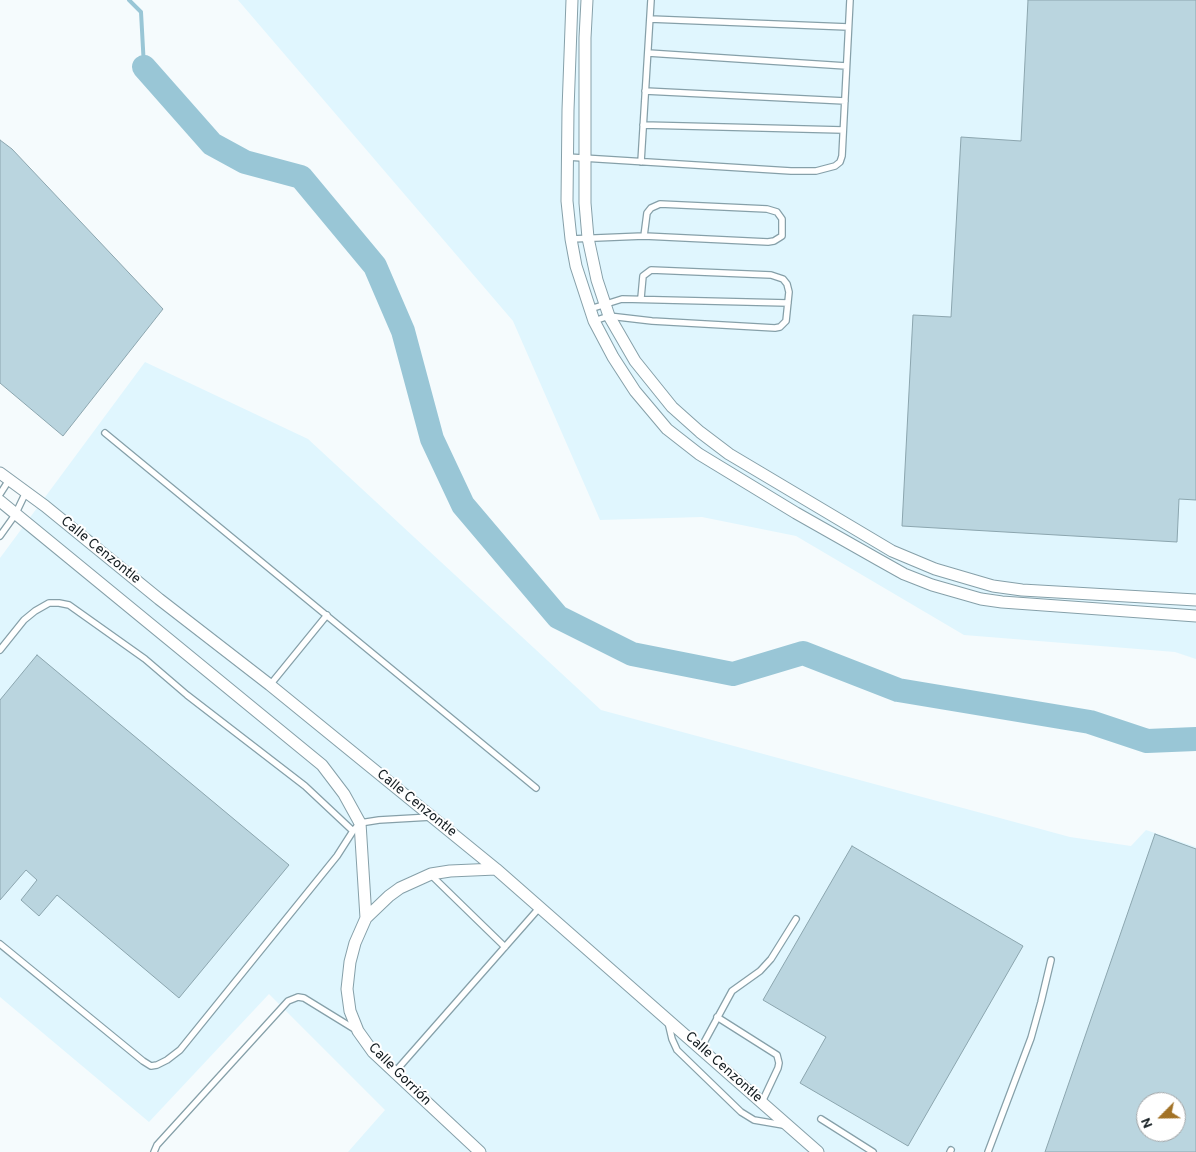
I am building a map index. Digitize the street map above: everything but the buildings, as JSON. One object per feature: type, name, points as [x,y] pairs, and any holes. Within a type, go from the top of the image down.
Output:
[{"type":"street","points":[[572,0],[567,201],[576,266],[594,320],[613,357],[625,376],[667,428],[720,467],[796,513],[904,574],[958,593],[1002,602],[1196,616]]},
{"type":"street","points":[[587,0],[584,159],[588,238],[597,280],[609,316],[635,362],[672,407],[729,454],[892,551],[935,569],[993,586],[1022,590],[1196,600]]},
{"type":"street","name":"Calle Cenzontle","points":[[5,477],[45,506],[159,600],[270,685],[496,869],[818,1152]]},
{"type":"street","name":"Calle Cenzontle","points":[[0,501],[322,765],[344,794],[357,827],[366,918]]},
{"type":"street","name":"Calle Gorrión","points":[[480,1152],[372,1052],[358,1031],[350,1011],[347,989],[350,962],[355,943],[366,918],[400,888],[431,874],[450,871],[496,869]]},
{"type":"lane","points":[[641,162],[651,0]]},
{"type":"lane","points":[[567,157],[816,171],[830,168],[840,162],[842,156],[850,0]]},
{"type":"lane","points":[[650,19],[848,27]]},
{"type":"lane","points":[[648,53],[846,66]]},
{"type":"lane","points":[[645,92],[845,101]]},
{"type":"lane","points":[[643,125],[843,130]]},
{"type":"lane","points":[[571,239],[644,236],[768,242],[782,236],[782,219],[778,212],[767,209],[660,204],[651,208],[646,213],[644,236]]},
{"type":"lane","points":[[594,320],[609,316],[652,321],[774,328],[780,327],[786,321],[788,288],[787,284],[779,277],[771,275],[658,271],[648,272],[643,276],[642,298]]},
{"type":"lane","points":[[590,309],[622,299],[642,298],[788,303]]},
{"type":"lane","points":[[105,433],[536,788]]},
{"type":"lane","points":[[0,494],[5,477]]},
{"type":"lane","points":[[0,536],[15,515],[26,492]]},
{"type":"lane","points":[[0,650],[24,620],[35,611],[49,603],[69,606],[145,659],[187,695],[357,827]]},
{"type":"lane","points":[[270,685],[327,615]]},
{"type":"lane","points":[[0,944],[142,1062],[152,1066],[157,1065],[180,1050],[337,856],[357,827],[379,820],[433,817]]},
{"type":"lane","points":[[431,874],[505,947]]},
{"type":"lane","points":[[394,1074],[540,907]]},
{"type":"lane","points":[[701,1048],[732,991],[754,977],[771,959],[796,919]]},
{"type":"lane","points":[[988,1152],[1031,1038],[1051,960]]},
{"type":"lane","points":[[154,1152],[157,1144],[288,1001],[298,997],[304,998],[358,1031]]},
{"type":"lane","points":[[717,1017],[777,1055],[778,1068],[762,1102]]},
{"type":"lane","points":[[668,1019],[672,1039],[677,1050],[741,1112],[760,1122],[788,1125]]},
{"type":"lane","points":[[821,1119],[873,1152]]},
{"type":"shaded area","points":[[238,0],[1196,0],[1196,659],[1175,652],[964,635],[796,536],[702,517],[600,520],[513,321]]},
{"type":"shaded area","points":[[145,362],[308,439],[601,710],[1070,837],[1131,846],[1146,830],[1196,847],[1196,1152],[348,1152],[385,1110],[269,994],[149,1122],[0,997],[0,558]]},
{"type":"waterway","points":[[129,0],[141,12],[144,67]]},
{"type":"waterway","points":[[144,67],[212,144],[245,162],[301,177],[375,266],[403,331],[432,439],[463,505],[558,617],[632,654],[733,674],[803,653],[898,690],[1090,722],[1147,741],[1196,739]]}]
